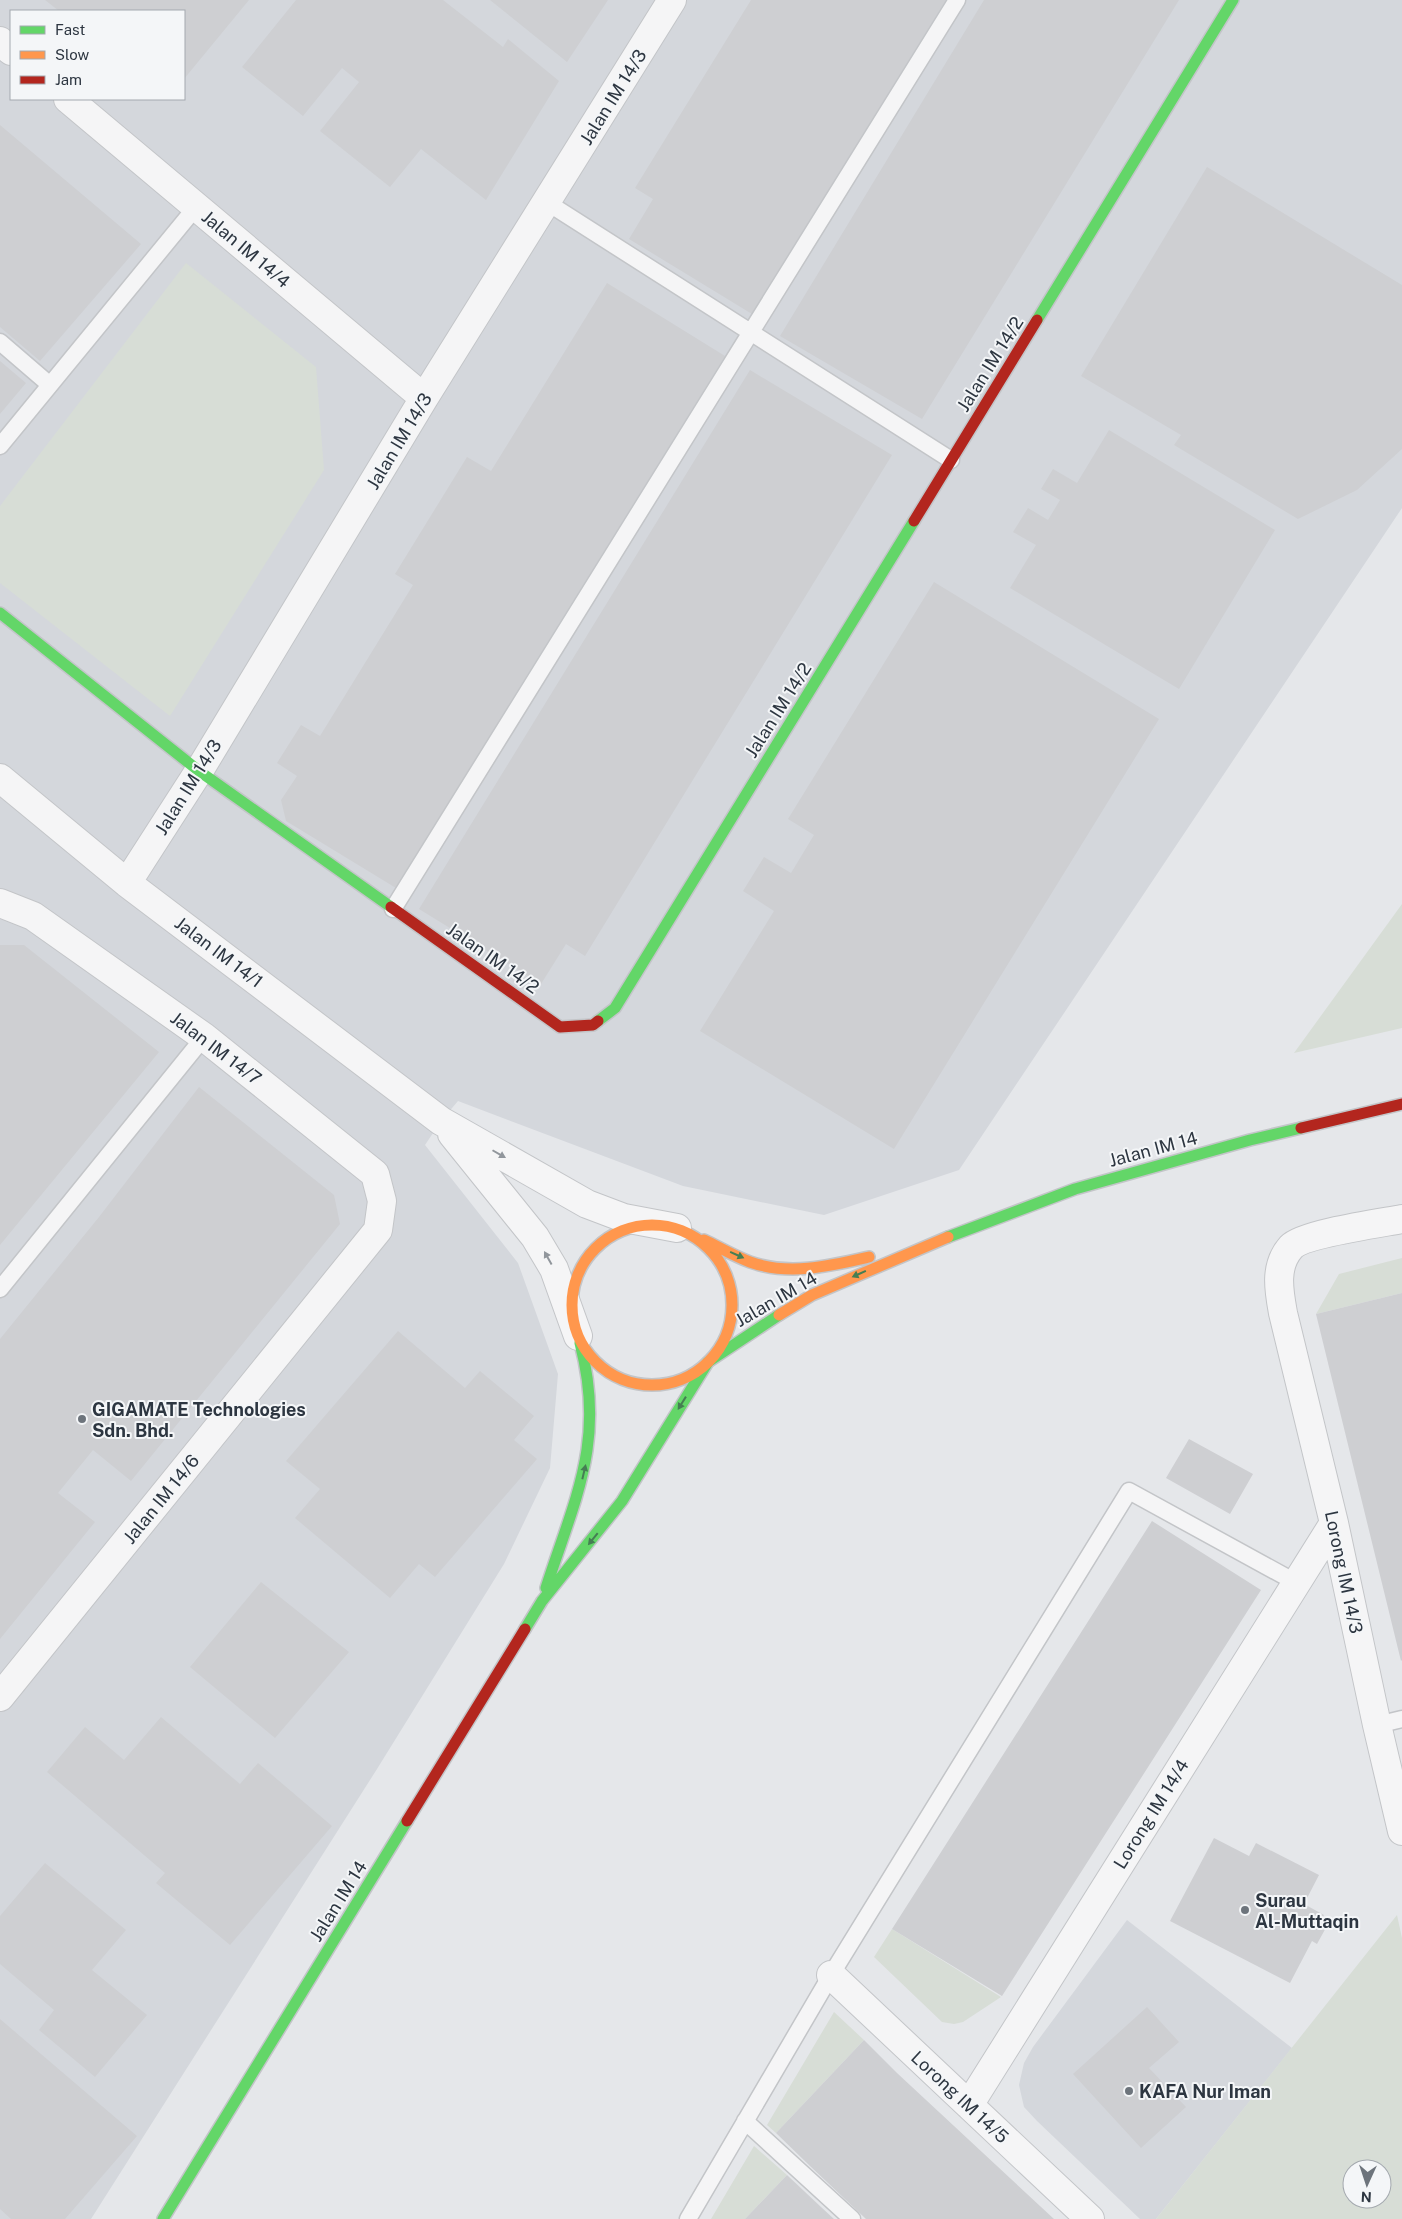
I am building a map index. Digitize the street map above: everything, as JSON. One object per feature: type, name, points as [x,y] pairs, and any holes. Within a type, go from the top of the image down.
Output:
[{"type":"street","name":"Jalan IM 14/3","points":[[127,883],[199,771],[424,398],[548,203],[672,0]]},
{"type":"street","name":"Jalan IM 14/2","points":[[199,771],[560,1027],[593,1025],[615,1008],[1233,0]]},
{"type":"street","points":[[0,42],[10,50]]},
{"type":"street","name":"Jalan IM 14/4","points":[[69,100],[424,398]]},
{"type":"street","points":[[0,613],[199,771]]},
{"type":"street","name":"Jalan IM 14/1","points":[[0,778],[127,883],[442,1121]]},
{"type":"street","name":"Jalan IM 14/7","points":[[0,903],[33,916],[204,1037],[376,1174],[382,1200],[378,1230]]},
{"type":"street","name":"Jalan IM 14","points":[[708,1362],[756,1329],[812,1295],[920,1246],[1075,1188],[1250,1140],[1402,1104]]},
{"type":"street","points":[[442,1121],[587,1204],[624,1218],[677,1228],[702,1241],[720,1262],[730,1287],[732,1314],[724,1340],[708,1362],[622,1500],[542,1601]]},
{"type":"street","points":[[442,1121],[535,1236],[554,1269],[578,1336],[592,1358],[612,1374],[636,1384],[662,1384],[687,1377],[708,1362]]},
{"type":"street","name":"Lorong IM 14/3","points":[[1402,1219],[1307,1238],[1291,1246],[1282,1264],[1278,1284],[1283,1313],[1334,1523],[1389,1722],[1402,1831]]},
{"type":"street","points":[[542,1601],[585,1471],[588,1447],[589,1401],[585,1359],[571,1312],[573,1286],[583,1262],[600,1242],[623,1230],[650,1224],[677,1228]]},
{"type":"street","name":"Jalan IM 14","points":[[677,1228],[756,1264],[800,1270],[920,1246]]},
{"type":"street","name":"Jalan IM 14/6","points":[[0,1697],[378,1230]]},
{"type":"street","name":"Lorong IM 14/4","points":[[969,2105],[1334,1523]]},
{"type":"street","name":"Jalan IM 14","points":[[163,2219],[542,1601]]},
{"type":"street","name":"Lorong IM 14/5","points":[[831,1975],[1090,2219]]},
{"type":"lane","points":[[393,909],[957,0]]},
{"type":"lane","points":[[548,203],[951,460]]},
{"type":"lane","points":[[0,446],[196,207]]},
{"type":"lane","points":[[0,342],[50,385]]},
{"type":"lane","points":[[0,1289],[204,1037]]},
{"type":"lane","points":[[688,2219],[831,1975],[1129,1491],[1297,1583]]},
{"type":"lane","points":[[746,2121],[852,2219]]},
{"type":"shaded area","points":[[0,0],[1402,0],[1402,508],[959,1170],[824,1215],[683,1186],[458,1101],[441,1121],[425,1145],[518,1263],[558,1374],[550,1468],[504,1564],[377,1769],[91,2219],[0,2219]]},
{"type":"shaded area","points":[[186,263],[316,367],[324,470],[170,716],[0,583],[0,506]]},
{"type":"shaded area","points":[[1402,904],[1402,1028],[1294,1053]]},
{"type":"shaded area","points":[[1402,1258],[1402,1293],[1316,1314],[1339,1274]]},
{"type":"shaded area","points":[[1397,1915],[1402,1938],[1402,2219],[1156,2219]]},
{"type":"shaded area","points":[[1127,1920],[1292,2048],[1156,2219],[1140,2219],[1037,2121],[1024,2107],[1019,2085],[1024,2063],[1033,2047]]},
{"type":"shaded area","points":[[892,1929],[1001,1997],[963,2022],[954,2024],[942,2022],[874,1957]]},
{"type":"shaded area","points":[[834,2012],[864,2040],[776,2133],[767,2125]]},
{"type":"shaded area","points":[[754,2146],[787,2175],[745,2219],[711,2219]]},
{"type":"building","points":[[45,0],[249,0],[185,78],[185,10],[58,10]]},
{"type":"building","points":[[296,0],[443,0],[503,47],[508,39],[559,81],[486,200],[421,149],[390,187],[320,131],[359,82],[342,68],[303,116],[242,67]]},
{"type":"building","points":[[490,0],[608,0],[567,62]]},
{"type":"building","points":[[751,0],[946,0],[752,314],[629,239],[653,199],[635,188]]},
{"type":"building","points":[[984,0],[1179,0],[922,419],[780,336]]},
{"type":"building","points":[[0,125],[141,244],[40,361],[0,327]]},
{"type":"building","points":[[1207,167],[1402,285],[1402,449],[1357,490],[1298,519],[1174,445],[1181,435],[1081,376]]},
{"type":"building","points":[[607,283],[725,356],[396,888],[286,821],[281,800],[297,776],[277,763],[301,725],[320,736],[413,585],[395,574],[467,457],[491,471]]},
{"type":"building","points":[[0,361],[26,383],[0,414]]},
{"type":"building","points":[[750,370],[892,455],[585,956],[566,944],[541,984],[419,909]]},
{"type":"building","points":[[1109,430],[1275,530],[1179,689],[1010,588],[1036,545],[1013,532],[1028,508],[1048,520],[1060,500],[1041,489],[1053,469],[1077,483]]},
{"type":"building","points":[[934,582],[1159,719],[894,1149],[700,1031],[774,911],[743,891],[764,857],[791,873],[814,835],[788,819]]},
{"type":"building","points":[[0,945],[24,945],[159,1052],[0,1245]]},
{"type":"building","points":[[199,1087],[334,1195],[340,1224],[131,1481],[93,1450],[58,1493],[95,1522],[0,1639],[0,1339],[99,1217]]},
{"type":"building","points":[[1402,1293],[1402,1660],[1401,1661],[1316,1314]]},
{"type":"building","points":[[398,1331],[465,1388],[480,1371],[534,1416],[514,1440],[537,1459],[435,1577],[419,1564],[390,1598],[295,1518],[320,1489],[286,1461]]},
{"type":"building","points":[[1189,1439],[1253,1474],[1230,1514],[1166,1478]]},
{"type":"building","points":[[1152,1521],[1261,1590],[1002,1996],[892,1929]]},
{"type":"building","points":[[261,1582],[349,1652],[275,1738],[190,1667]]},
{"type":"building","points":[[161,1717],[240,1784],[258,1763],[332,1826],[230,1945],[156,1883],[165,1873],[47,1772],[85,1727],[124,1760]]},
{"type":"building","name":"Surau Al-Muttaqin","points":[[1214,1838],[1249,1856],[1256,1843],[1319,1875],[1304,1904],[1324,1915],[1321,1921],[1328,1924],[1317,1944],[1312,1941],[1290,1983],[1170,1921]]},
{"type":"building","points":[[45,1863],[126,1930],[92,1970],[147,2015],[95,2077],[39,2030],[54,2010],[0,1964],[0,1916]]},
{"type":"building","name":"KAFA Nur Iman","points":[[1147,2007],[1179,2042],[1149,2068],[1186,2107],[1141,2148],[1073,2074]]},
{"type":"building","points":[[0,2019],[137,2136],[65,2219],[11,2219],[0,2209]]},
{"type":"building","points":[[864,2040],[1054,2219],[866,2219],[776,2133]]},
{"type":"building","points":[[787,2175],[821,2207],[834,2219],[745,2219]]},
{"type":"traffic: fast","points":[[1037,320],[1233,0]]},
{"type":"traffic: fast","points":[[598,1021],[615,1008],[914,521]]},
{"type":"traffic: fast","points":[[0,613],[199,771],[391,907]]},
{"type":"traffic: fast","points":[[948,1237],[1075,1189],[1250,1140],[1301,1128]]},
{"type":"traffic: fast","points":[[525,1629],[542,1601],[622,1501],[708,1362],[779,1315]]},
{"type":"traffic: fast","points":[[546,1588],[576,1497],[584,1468],[588,1440],[590,1410],[587,1378],[580,1343]]},
{"type":"traffic: fast","points":[[163,2219],[407,1821]]},
{"type":"traffic: slow","points":[[652,1225],[683,1231],[703,1243],[714,1254],[726,1274],[732,1305],[726,1336],[714,1356],[703,1367],[683,1379],[652,1385],[621,1379],[601,1367],[590,1356],[578,1336],[572,1305],[578,1274],[590,1254],[601,1243],[621,1231],[652,1225]]},
{"type":"traffic: slow","points":[[779,1315],[812,1295],[948,1237]]},
{"type":"traffic: slow","points":[[704,1240],[750,1262],[780,1268],[810,1268],[869,1257]]},
{"type":"traffic: jam","points":[[914,521],[1037,320]]},
{"type":"traffic: jam","points":[[391,907],[560,1027],[593,1025],[598,1021]]},
{"type":"traffic: jam","points":[[1301,1128],[1402,1104]]},
{"type":"traffic: jam","points":[[407,1821],[525,1629]]},
{"type":"place","name":"GIGAMATE Technologies Sdn. Bhd.","points":[[82,1419]]},
{"type":"place","name":"Surau Al-Muttaqin","points":[[1245,1910]]},
{"type":"place","name":"KAFA Nur Iman","points":[[1129,2091]]}]
